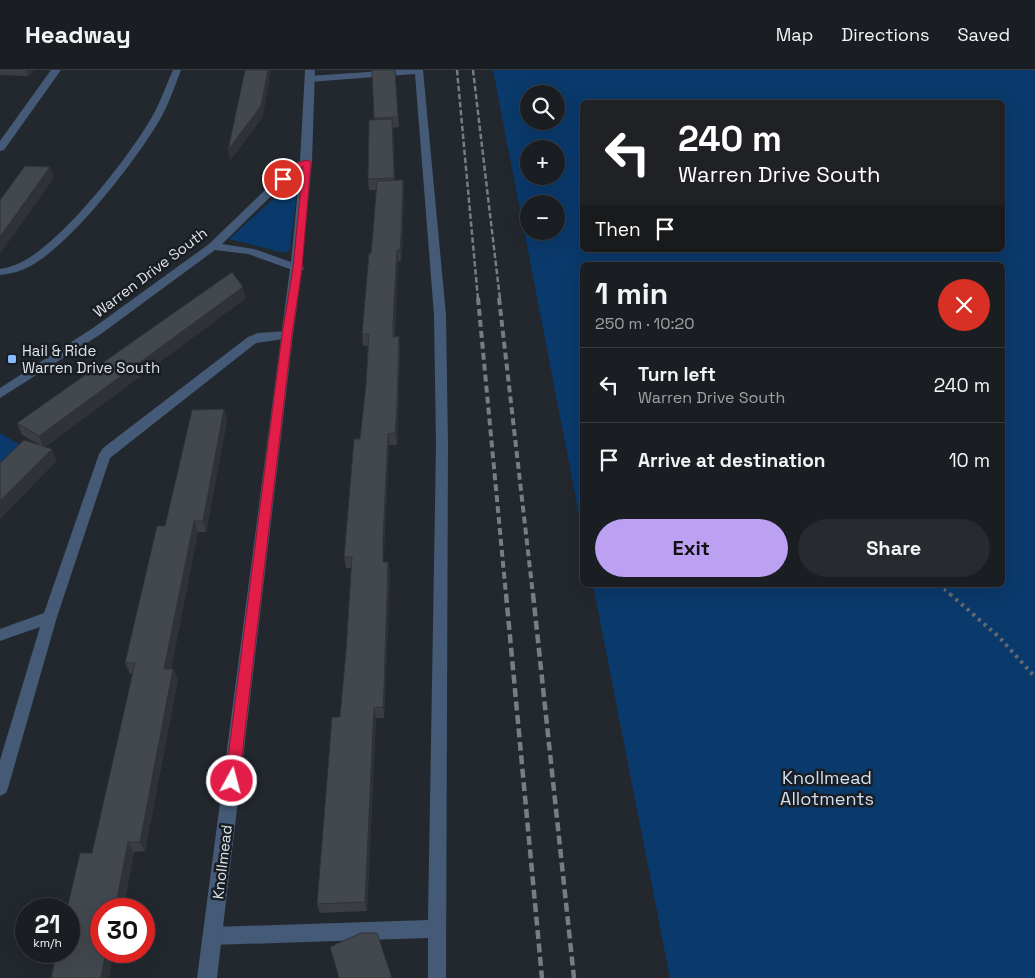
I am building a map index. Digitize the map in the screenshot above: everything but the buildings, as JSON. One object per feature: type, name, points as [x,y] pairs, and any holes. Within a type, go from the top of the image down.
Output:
[{"type":"street","points":[[0,148],[56,70]]},
{"type":"street","name":"Knollmead","points":[[209,975],[212,936],[287,335],[298,268],[307,162],[310,74]]},
{"type":"street","name":"Warren Drive South","points":[[0,394],[97,331],[213,246],[296,166],[307,162]]},
{"type":"street","points":[[213,246],[250,251],[298,268]]},
{"type":"lane","points":[[0,272],[9,272],[32,261],[63,236],[101,195],[155,121],[177,70]]},
{"type":"lane","points":[[310,74],[419,71],[440,315],[442,445],[437,978]]},
{"type":"lane","points":[[0,788],[50,617],[108,451],[258,336],[287,335]]},
{"type":"lane","points":[[0,635],[50,617]]},
{"type":"lane","points":[[212,936],[437,930]]},
{"type":"path","points":[[941,587],[999,637],[1035,677]]},
{"type":"green space","name":"Knollmead Allotments","points":[[493,70],[1035,70],[1035,978],[670,978],[593,587],[1005,587],[1005,262],[580,262],[580,520],[526,240],[565,240],[565,195],[520,195],[520,210]]},
{"type":"green space","points":[[290,187],[297,189],[290,250],[284,253],[229,239],[283,190]]},
{"type":"green space","points":[[0,433],[20,445],[0,467]]},
{"type":"railway","points":[[457,70],[478,299]]},
{"type":"railway","points":[[473,70],[500,299]]},
{"type":"railway","points":[[478,298],[506,595]]},
{"type":"railway","points":[[499,298],[533,595]]},
{"type":"railway","points":[[506,594],[542,978]]},
{"type":"railway","points":[[533,594],[574,978]]},
{"type":"place","name":"Hail & Ride Warren Drive South","points":[[12,359]]},
{"type":"route","points":[[232,781],[287,335],[298,268],[307,162],[296,166],[283,179]]}]
